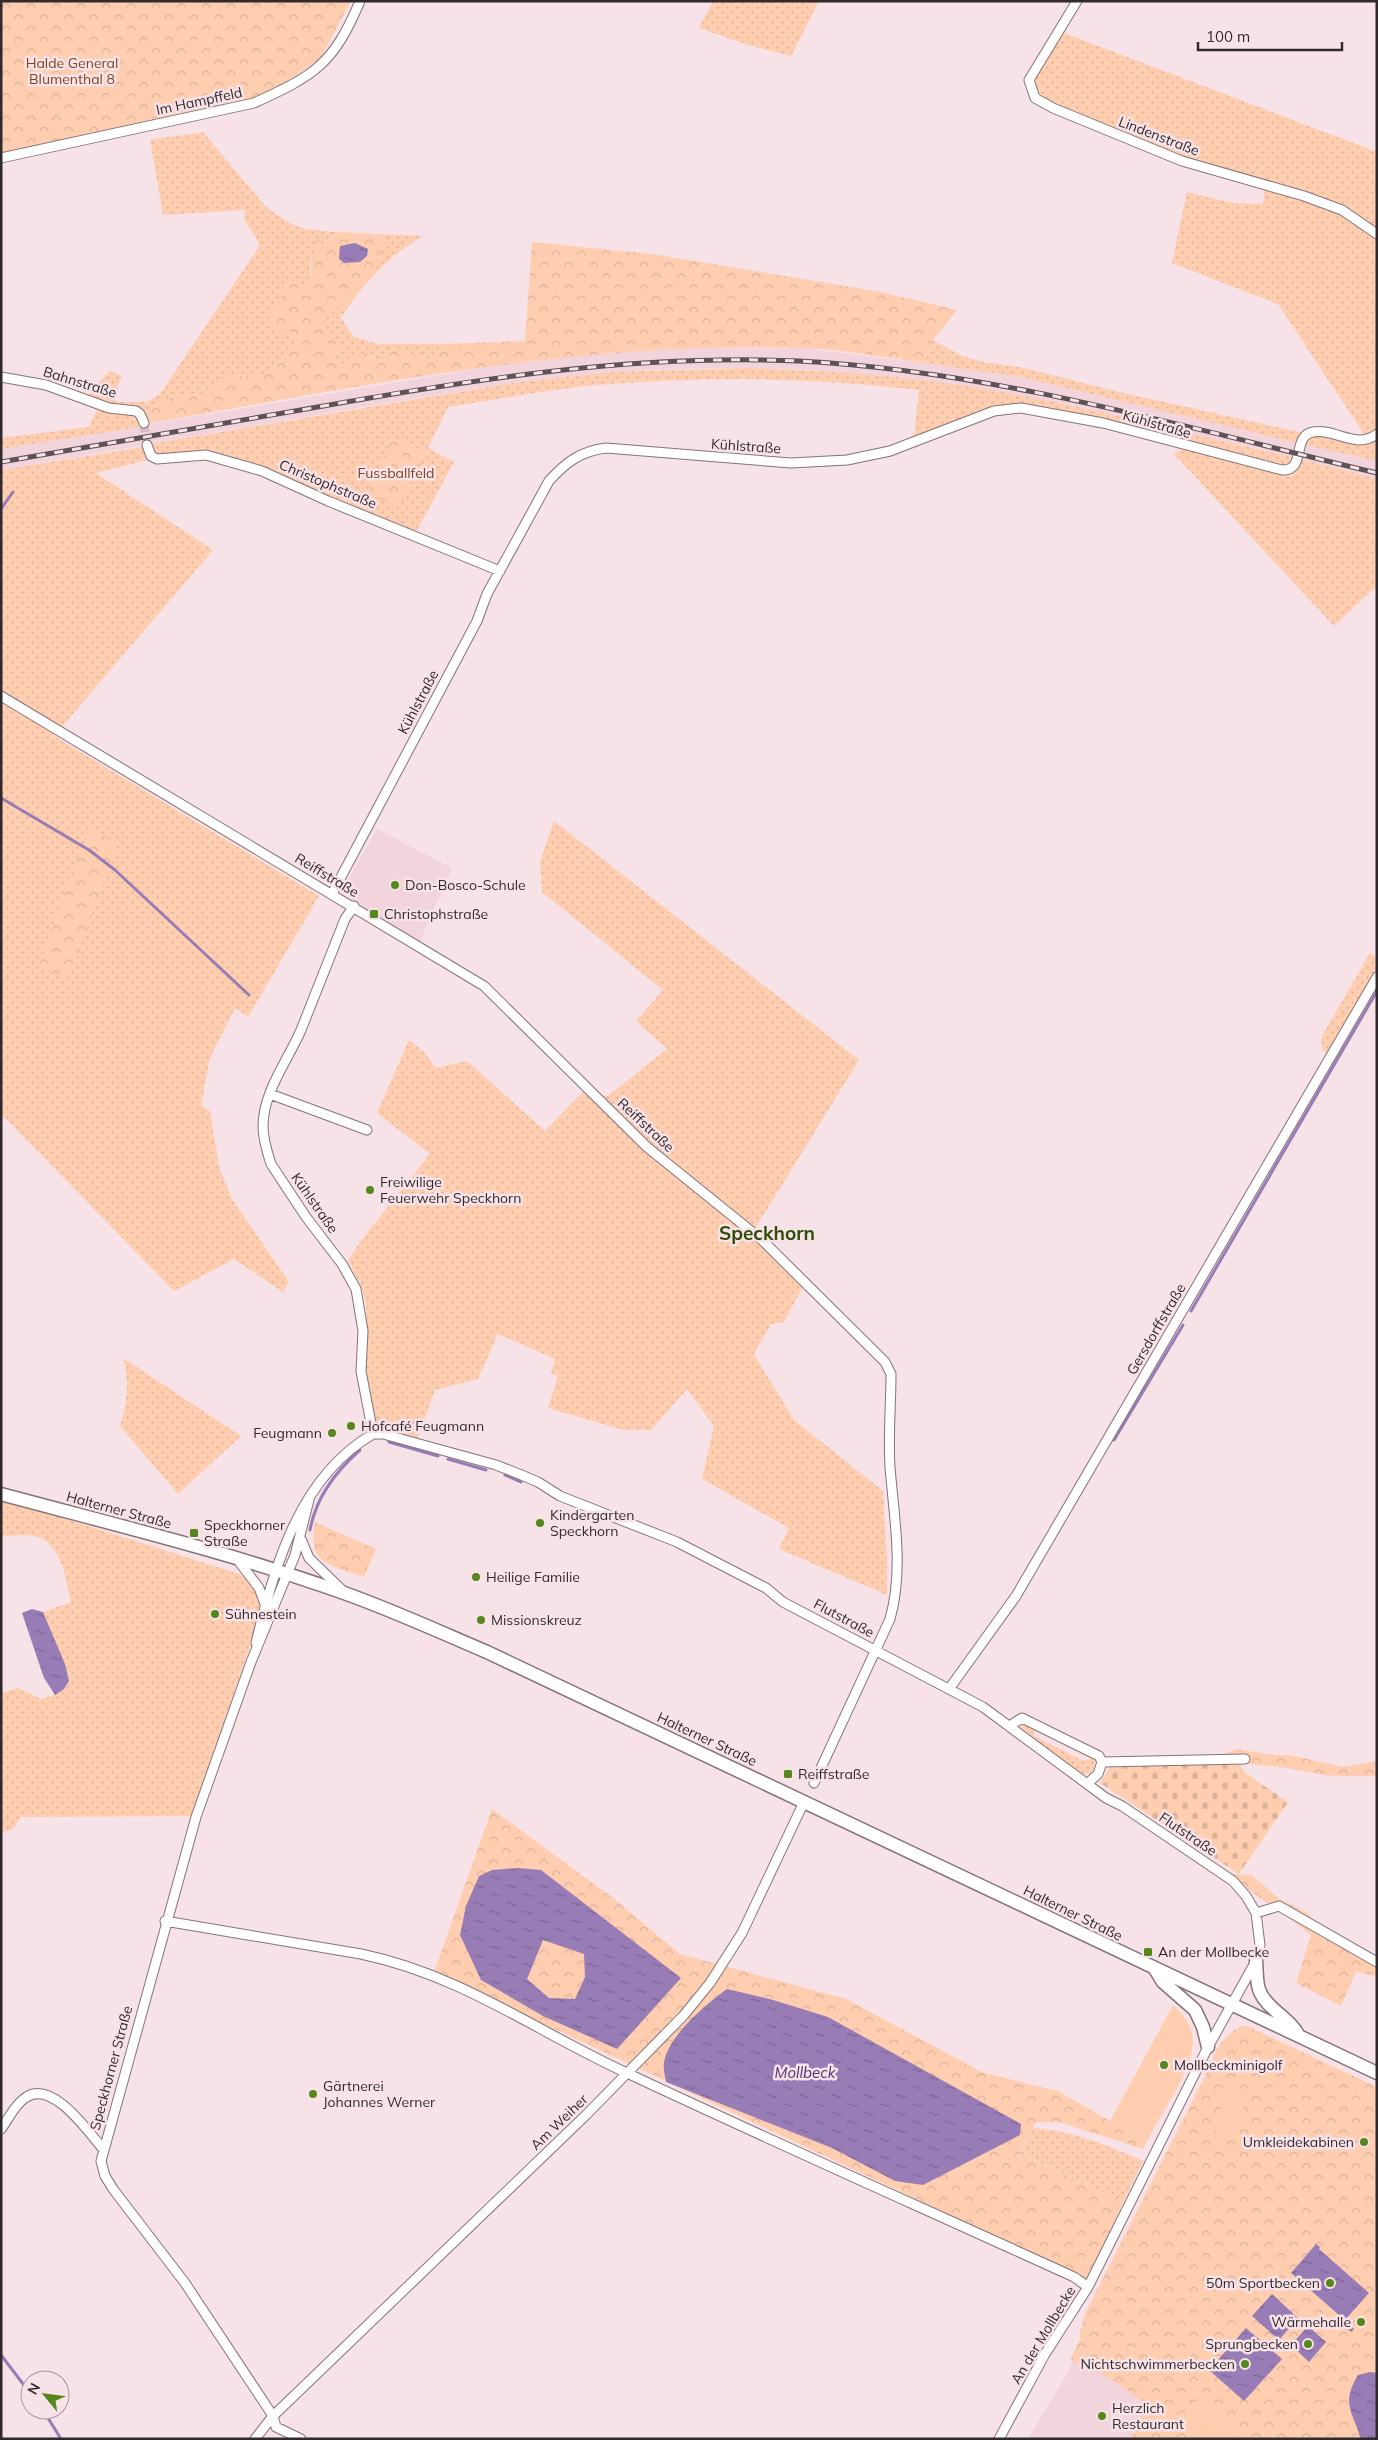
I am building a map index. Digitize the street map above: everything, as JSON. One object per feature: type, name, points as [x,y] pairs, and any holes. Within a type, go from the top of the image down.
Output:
[{"type":"main road","name":"Halterner Straße","points":[[1,1494],[289,1574],[345,1593],[487,1652],[801,1807],[1377,2073]]},
{"type":"main road","points":[[1256,1961],[1260,1992],[1268,2004],[1293,2024],[1299,2036]]},
{"type":"main road","points":[[1155,1969],[1163,1982],[1195,2010],[1204,2026],[1208,2047]]},
{"type":"street","name":"Im Hampffeld","points":[[1,158],[254,103],[285,89],[317,70],[335,50],[360,1]]},
{"type":"street","name":"Lindenstraße","points":[[1077,1],[1030,80],[1035,98],[1053,108],[1182,161],[1304,196],[1342,210],[1377,234]]},
{"type":"street","name":"Bahnstraße","points":[[1,377],[46,385],[109,408],[136,411],[140,414],[144,423]]},
{"type":"street","name":"Kühlstraße","points":[[332,894],[473,629],[500,571],[549,481],[561,467],[577,456],[593,450],[606,448],[791,463],[847,460],[890,451],[994,411],[1021,408],[1103,423],[1287,470],[1295,466],[1303,439],[1310,433],[1320,432],[1358,441],[1370,439],[1377,434]]},
{"type":"street","name":"Christophstraße","points":[[147,445],[151,456],[157,459],[206,455],[262,470],[328,501],[500,571]]},
{"type":"street","name":"Reiffstraße","points":[[1,696],[354,906],[484,986],[647,1146],[762,1240],[885,1362],[891,1374],[890,1464],[898,1580],[890,1619],[814,1783]]},
{"type":"street","name":"Kühlstraße","points":[[354,906],[346,919],[299,1033],[288,1052],[270,1094],[263,1126],[267,1154],[271,1164],[306,1217],[342,1264],[356,1289],[363,1332],[361,1371],[373,1434]]},
{"type":"street","name":"Gersdorffstraße","points":[[949,1689],[1016,1596],[1377,977]]},
{"type":"street","points":[[270,1094],[367,1130]]},
{"type":"street","points":[[275,1570],[300,1513],[309,1500],[340,1460],[352,1448],[373,1434]]},
{"type":"street","name":"Flutstraße","points":[[373,1434],[383,1434],[507,1469],[538,1482],[560,1496],[677,1542],[724,1568],[744,1576],[783,1602],[983,1707],[1011,1725],[1088,1784],[1233,1881],[1246,1896],[1256,1913],[1260,1945],[1256,1961],[1232,2005]]},
{"type":"street","points":[[289,1574],[301,1539],[309,1500]]},
{"type":"street","points":[[301,1539],[309,1558],[345,1593]]},
{"type":"street","points":[[237,1558],[259,1588],[265,1604]]},
{"type":"street","name":"Speckhorner Straße","points":[[251,1662],[275,1570]]},
{"type":"street","name":"Speckhorner Straße","points":[[289,1574],[251,1662],[196,1817],[165,1921],[101,2161],[105,2176],[185,2283],[272,2416],[276,2427],[301,2439]]},
{"type":"street","points":[[1011,1725],[1022,1718],[1099,1756],[1102,1762],[1098,1774],[1088,1784]]},
{"type":"street","points":[[1102,1762],[1245,1759]]},
{"type":"street","name":"Am Weiher","points":[[272,2416],[586,2115],[684,2015],[710,1983],[742,1933],[801,1807]]},
{"type":"street","points":[[1256,1913],[1279,1906],[1377,1962]]},
{"type":"street","points":[[165,1921],[361,1954],[404,1964],[472,1991],[626,2073],[1074,2277],[1088,2286]]},
{"type":"street","name":"An der Mollbecke","points":[[999,2439],[1045,2354],[1088,2286],[1208,2047],[1232,2005]]},
{"type":"street","points":[[1,2129],[25,2097],[36,2094],[49,2096],[75,2116],[104,2150]]},
{"type":"street","points":[[255,2439],[272,2416]]},
{"type":"shaded area","points":[[702,348],[801,348],[970,369],[1020,377],[1297,443],[1293,457],[1113,416],[967,386],[802,369],[704,368],[611,372],[518,382],[368,406],[1,470],[1,449],[517,362],[610,352]]},
{"type":"shaded area","points":[[1305,445],[1377,461],[1377,479],[1301,459]]},
{"type":"shaded area","name":"Don-Bosco-Schule","points":[[377,829],[452,868],[420,941],[349,897],[345,889],[348,880]]},
{"type":"shaded area","points":[[1089,2321],[1159,2397],[1139,2414],[1140,2425],[1128,2439],[1028,2439],[1066,2376]]},
{"type":"green space","name":"Halde General Blumenthal 8","points":[[1,1],[351,1],[320,59],[255,102],[1,159]]},
{"type":"green space","points":[[713,1],[819,1],[791,56],[748,45],[699,28]]},
{"type":"green space","points":[[1059,31],[1377,152],[1377,431],[1366,437],[1278,304],[1172,263],[1187,192],[1233,203],[1263,204],[1265,183],[1183,160],[1054,108],[1035,89],[1035,75]]},
{"type":"green space","points":[[203,132],[265,206],[275,214],[300,227],[339,232],[315,250],[310,263],[310,279],[306,285],[283,296],[276,303],[297,343],[270,372],[251,378],[227,373],[212,393],[175,396],[142,413],[109,406],[87,397],[109,371],[122,376],[113,397],[118,402],[147,402],[160,394],[259,247],[257,239],[244,220],[245,210],[163,215],[150,140]]},
{"type":"green space","points":[[339,232],[377,234],[386,241],[372,278],[322,321],[339,348],[336,359],[345,366],[354,361],[358,353],[369,354],[378,361],[386,360],[392,350],[400,348],[422,359],[436,357],[443,344],[525,341],[532,242],[652,254],[881,292],[957,310],[933,340],[924,363],[845,352],[799,348],[716,348],[634,352],[552,359],[389,381],[146,424],[142,413],[175,396],[212,393],[213,385],[227,373],[251,378],[270,372],[297,343],[290,331],[278,333],[268,316],[276,309],[276,304],[282,295],[280,290],[291,280],[305,287],[311,276],[311,259],[316,248],[313,245],[316,240],[325,242]]},
{"type":"green space","points":[[377,234],[423,236],[399,252],[377,272],[341,318],[354,337],[378,344],[443,344],[436,357],[422,359],[400,348],[392,350],[386,360],[378,361],[369,354],[345,366],[336,359],[322,321],[341,304],[386,241]]},
{"type":"green space","points":[[933,340],[962,356],[983,362],[1024,368],[1119,392],[1304,433],[1297,443],[1020,377],[924,363]]},
{"type":"green space","points":[[748,368],[858,374],[967,386],[1049,401],[1293,457],[1287,467],[1013,404],[994,407],[914,438],[919,390],[842,383],[764,379],[649,381],[610,384],[549,391],[448,407],[428,448],[454,462],[415,534],[276,473],[206,454],[157,456],[152,454],[150,444],[518,382],[611,372]]},
{"type":"green space","points":[[98,407],[133,413],[137,417],[139,427],[1,449],[1,438],[89,427]]},
{"type":"green space","points":[[1313,435],[1359,444],[1377,439],[1377,461],[1305,445],[1306,440]]},
{"type":"green space","name":"Fussballfeld","points":[[393,437],[426,453],[400,508],[367,493]]},
{"type":"green space","points":[[142,447],[151,459],[96,473],[213,550],[54,736],[319,896],[248,1017],[235,1008],[210,1058],[201,1105],[210,1111],[219,1167],[232,1199],[289,1282],[283,1292],[234,1259],[174,1291],[1,1114],[1,470]]},
{"type":"green space","points":[[1183,449],[1292,476],[1301,459],[1377,479],[1377,586],[1334,626],[1173,453]]},
{"type":"green space","points":[[554,821],[859,1060],[751,1235],[803,1287],[784,1322],[771,1324],[754,1354],[794,1420],[883,1491],[887,1595],[779,1549],[789,1528],[702,1479],[714,1426],[687,1389],[651,1430],[623,1430],[548,1408],[558,1376],[551,1373],[555,1359],[498,1334],[478,1379],[435,1390],[417,1440],[380,1429],[376,1424],[364,1364],[367,1335],[366,1305],[362,1288],[348,1261],[360,1242],[430,1154],[377,1113],[409,1040],[424,1052],[436,1068],[467,1061],[545,1131],[583,1092],[608,1096],[667,1049],[636,1021],[663,990],[542,892],[540,862]]},
{"type":"green space","points":[[89,829],[117,842],[70,977],[38,968]]},
{"type":"green space","points":[[1370,953],[1377,958],[1377,969],[1327,1054],[1322,1046],[1322,1036]]},
{"type":"green space","points":[[123,1358],[241,1436],[178,1494],[120,1426],[127,1392]]},
{"type":"green space","points":[[1,1498],[239,1574],[257,1592],[259,1614],[255,1631],[192,1816],[21,1817],[12,1830],[1,1832],[1,1693],[18,1688],[41,1699],[52,1696],[64,1689],[69,1681],[65,1664],[43,1612],[71,1602],[62,1565],[53,1548],[46,1541],[34,1536],[2,1536]]},
{"type":"green space","points":[[315,1522],[376,1549],[364,1577],[323,1561],[314,1547]]},
{"type":"green space","points":[[1021,1724],[1035,1731],[1033,1732],[1034,1736],[1084,1761],[1091,1758],[1094,1760],[1095,1767],[1089,1774],[1080,1773],[1020,1727]]},
{"type":"green space","points":[[1236,1749],[1274,1755],[1290,1755],[1343,1767],[1377,1761],[1377,1776],[1332,1776],[1280,1767],[1239,1763],[1254,1789],[1201,1764]]},
{"type":"green space","points":[[1229,1762],[1288,1802],[1239,1874],[1100,1783],[1112,1763]]},
{"type":"green space","points":[[492,1809],[613,1898],[680,1954],[846,1999],[982,2072],[1060,2092],[1110,2121],[1143,2136],[1152,2132],[1143,2149],[1059,2122],[1036,2122],[1020,2153],[1123,2202],[1088,2280],[434,1972]]},
{"type":"green space","points":[[1229,1874],[1252,1875],[1278,1898],[1308,1913],[1320,1931],[1377,1966],[1377,1976],[1356,1972],[1341,2006],[1296,1983],[1311,1935]]},
{"type":"green space","name":"Mollbeckminigolf","points":[[1173,2005],[1189,2025],[1193,2044],[1186,2070],[1179,2084],[1152,2132],[1144,2136],[1110,2121]]},
{"type":"green space","points":[[1245,2025],[1377,2087],[1377,2439],[1129,2439],[1140,2425],[1139,2414],[1148,2406],[1111,2380],[1070,2360],[1081,2338],[1079,2336],[1085,2314],[1212,2062],[1216,2050],[1234,2030]]},
{"type":"green space","points":[[1232,2087],[1249,2097],[1226,2138],[1209,2128]]},
{"type":"green space","points":[[1033,2128],[1062,2132],[1103,2144],[1143,2161],[1123,2202],[1021,2153]]},
{"type":"green space","points":[[1201,2396],[1239,2431],[1231,2439],[1198,2439],[1179,2420]]},
{"type":"water","points":[[355,243],[368,249],[367,256],[360,262],[344,263],[339,259],[340,246]]},
{"type":"water","points":[[32,1609],[43,1612],[65,1664],[69,1681],[64,1689],[55,1695],[44,1678],[22,1613]]},
{"type":"water","points":[[518,1868],[541,1870],[681,1978],[617,2049],[543,2016],[481,1980],[460,1935],[466,1906],[479,1876],[492,1870]],"holes":[[[543,1940],[584,1954],[585,1977],[575,1999],[549,1998],[527,1979]]]},
{"type":"water","name":"Mollbeck","points":[[727,1989],[773,2000],[828,2017],[1021,2124],[1020,2135],[923,2185],[895,2181],[832,2148],[666,2082],[664,2063],[672,2043],[699,2012]]},
{"type":"water","name":"50m Sportbecken","points":[[1316,2244],[1320,2247],[1319,2249],[1369,2293],[1345,2320],[1354,2329],[1351,2332],[1336,2318],[1339,2315],[1291,2273]]},
{"type":"water","points":[[1272,2294],[1298,2318],[1279,2340],[1252,2316]]},
{"type":"water","name":"Sprungbecken","points":[[1308,2326],[1326,2342],[1309,2362],[1291,2345]]},
{"type":"water","name":"Nichtschwimmerbecken","points":[[1246,2328],[1282,2359],[1244,2401],[1209,2370]]},
{"type":"water","points":[[1370,2372],[1377,2373],[1377,2439],[1361,2439],[1349,2400],[1358,2375]]},
{"type":"waterway","points":[[1,509],[13,492]]},
{"type":"waterway","points":[[1,798],[89,850],[115,870],[249,995]]},
{"type":"waterway","points":[[1191,1311],[1377,991]]},
{"type":"waterway","points":[[1114,1440],[1183,1325]]},
{"type":"waterway","points":[[389,1442],[438,1456]]},
{"type":"waterway","points":[[310,1530],[317,1507],[328,1485],[360,1450]]},
{"type":"waterway","points":[[448,1459],[486,1470]]},
{"type":"waterway","points":[[505,1475],[521,1482]]},
{"type":"waterway","points":[[1,2355],[20,2380]]},
{"type":"waterway","points":[[49,2420],[61,2439]]},
{"type":"tunnel","points":[[144,423],[147,445]]},
{"type":"railway","points":[[1,462],[433,387],[615,365],[737,360],[799,361],[945,376],[1018,389],[1162,420],[1377,473]]},
{"type":"place","name":"Don-Bosco-Schule","points":[[395,885]]},
{"type":"place","name":"Christophstraße","points":[[374,914]]},
{"type":"place","name":"Freiwilige Feuerwehr Speckhorn","points":[[370,1190]]},
{"type":"place","name":"Hofcafé Feugmann","points":[[351,1426]]},
{"type":"place","name":"Feugmann","points":[[332,1433]]},
{"type":"place","name":"Kindergarten Speckhorn","points":[[540,1523]]},
{"type":"place","name":"Speckhorner Straße","points":[[194,1533]]},
{"type":"place","name":"Heilige Familie","points":[[476,1577]]},
{"type":"place","name":"Sühnestein","points":[[215,1614]]},
{"type":"place","name":"Missionskreuz","points":[[481,1620]]},
{"type":"place","name":"Reiffstraße","points":[[788,1774]]},
{"type":"place","name":"An der Mollbecke","points":[[1148,1952]]},
{"type":"place","name":"Mollbeckminigolf","points":[[1164,2065]]},
{"type":"place","name":"Gärtnerei Johannes Werner","points":[[313,2094]]},
{"type":"place","name":"Umkleidekabinen","points":[[1364,2142]]},
{"type":"place","name":"50m Sportbecken","points":[[1330,2283]]},
{"type":"place","name":"Wärmehalle","points":[[1361,2322]]},
{"type":"place","name":"Sprungbecken","points":[[1308,2344]]},
{"type":"place","name":"Nichtschwimmerbecken","points":[[1245,2364]]},
{"type":"place","name":"Herzlich Restaurant","points":[[1102,2416]]},
{"type":"district","name":"Speckhorn","points":[[767,1233]]}]
